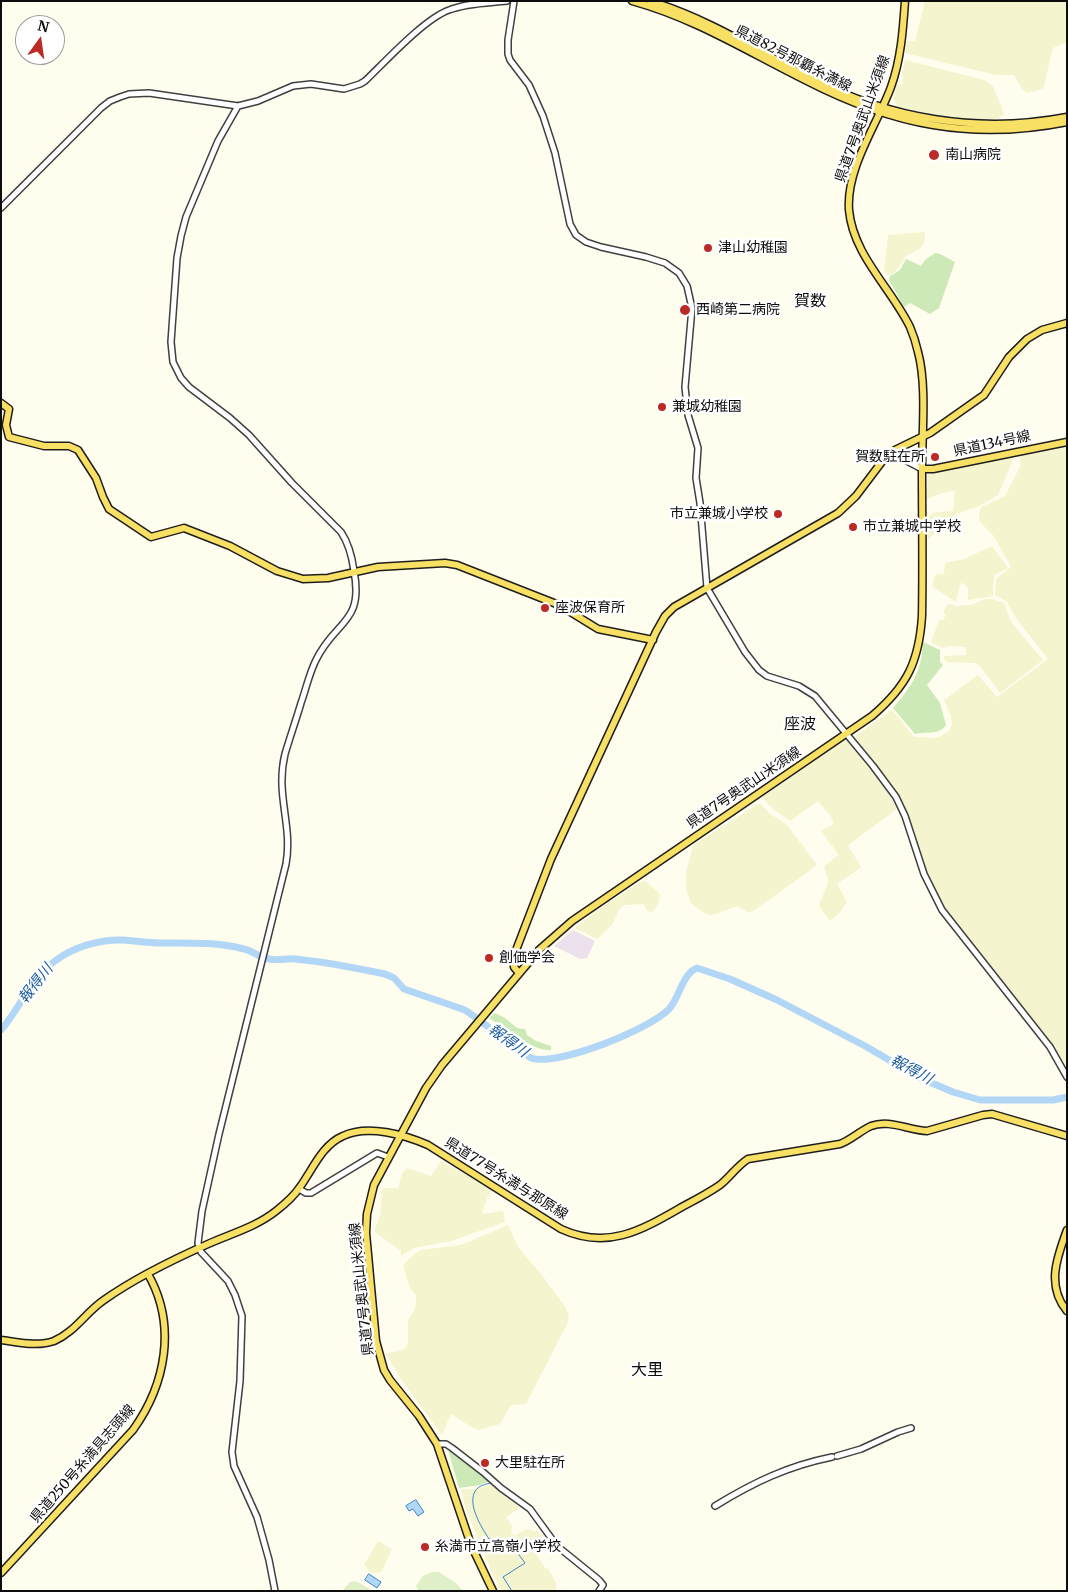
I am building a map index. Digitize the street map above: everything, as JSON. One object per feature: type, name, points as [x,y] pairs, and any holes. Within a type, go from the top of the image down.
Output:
[{"type":"main road","name":"県道82号那覇糸満線","points":[[632,1],[686,19],[808,82],[857,104],[931,125],[968,129],[1028,128],[1067,122]]},
{"type":"main road","name":"県道82号那覇糸満線","points":[[650,1],[702,21],[812,78],[881,110],[941,121],[982,125],[1028,123],[1067,117]]},
{"type":"main road","name":"県道7号奥武山米須線","points":[[493,1591],[469,1539],[437,1444],[419,1416],[390,1380],[382,1363],[376,1341],[366,1221],[372,1192],[388,1157],[436,1072],[472,1027],[552,938],[572,921],[872,716],[894,696],[905,680],[916,655],[922,616],[922,376],[919,354],[905,318],[857,242],[850,216],[850,192],[853,175],[881,110],[898,62],[905,1]]},
{"type":"main road","points":[[519,973],[514,967],[514,958],[552,859],[653,640],[669,611],[838,513],[856,496],[884,459],[895,450],[922,437],[984,395],[1009,357],[1027,340],[1042,330],[1067,323]]},
{"type":"main road","points":[[1,403],[9,409],[6,426],[9,437],[44,446],[69,446],[78,450],[96,478],[109,509],[151,536],[184,528],[230,546],[277,571],[303,579],[320,579],[396,565],[445,563],[457,565],[559,605],[598,629],[653,640]]},
{"type":"main road","name":"県道134号線","points":[[922,469],[933,469],[1067,442]]},
{"type":"main road","name":"県道77号糸満与那原線","points":[[1,1340],[38,1344],[58,1339],[78,1324],[101,1302],[148,1274],[200,1248],[252,1226],[269,1216],[299,1189],[320,1156],[331,1144],[344,1135],[366,1130],[400,1136],[423,1143],[561,1230],[580,1236],[599,1238],[630,1234],[649,1226],[719,1185],[748,1159],[840,1144],[878,1124],[891,1124],[917,1131],[927,1131],[982,1115],[992,1114],[1067,1136]]},
{"type":"main road","points":[[1067,1230],[1054,1278],[1058,1296],[1067,1311]]},
{"type":"main road","name":"県道250号糸満具志頭線","points":[[1,1573],[133,1430],[145,1414],[152,1400],[164,1363],[165,1336],[160,1300],[148,1274]]},
{"type":"street","points":[[1,208],[74,134],[110,101],[130,94],[149,93],[238,106],[258,101],[286,88],[302,84],[344,89],[360,84],[438,15],[464,6],[506,1]]},
{"type":"street","points":[[514,1],[507,47],[510,60],[529,86],[543,116],[556,153],[566,208],[573,230],[580,239],[592,245],[665,263],[679,273],[690,293],[692,315],[685,387],[688,415],[698,448],[696,478],[707,588],[745,652],[760,670],[767,676],[799,686],[810,692],[847,733],[873,766],[896,798],[905,816],[924,874],[942,910],[1050,1047],[1067,1077]]},
{"type":"street","points":[[238,106],[218,141],[186,217],[177,258],[173,362],[181,378],[189,387],[249,435],[292,483],[335,525],[346,539],[351,554],[357,594],[356,604],[348,618],[324,646],[315,662],[286,753],[281,786],[288,830],[288,853],[202,1210],[198,1239],[200,1248],[228,1281],[242,1316],[240,1381],[232,1452],[234,1466],[257,1517],[275,1591]]},
{"type":"street","points":[[895,450],[899,457],[922,469]]},
{"type":"street","points":[[299,1189],[306,1193],[311,1193],[377,1153],[388,1157]]},
{"type":"street","points":[[715,1506],[746,1488],[788,1468],[861,1449],[910,1428]]},
{"type":"street","points":[[437,1444],[446,1444],[452,1448],[530,1509],[557,1546],[599,1580],[603,1585],[599,1591]]},
{"type":"shaded area","points":[[573,930],[595,941],[587,958],[580,959],[554,946]]},
{"type":"green space","points":[[925,1],[1067,1],[1067,42],[1053,48],[1043,89],[1027,93],[1014,75],[996,75],[905,53],[907,41],[915,41]]},
{"type":"green space","points":[[905,60],[984,80],[993,86],[1004,114],[998,119],[983,123],[928,115],[898,107],[893,99],[897,84],[903,84],[902,73]]},
{"type":"green space","points":[[925,232],[924,243],[919,249],[906,256],[895,272],[889,275],[884,271],[888,235]]},
{"type":"green space","points":[[935,253],[955,262],[939,308],[930,314],[910,303],[904,307],[889,280],[890,276],[900,270],[906,259],[921,266],[925,260]]},
{"type":"green space","points":[[1067,447],[1067,1073],[1047,1039],[942,908],[928,876],[904,809],[878,768],[853,738],[892,710],[914,737],[936,738],[941,736],[949,731],[952,724],[951,716],[944,700],[978,675],[997,697],[1048,659],[1016,618],[1007,602],[995,595],[996,579],[1011,567],[993,535],[979,521],[979,515],[981,507],[1005,496],[1021,465],[1020,456]]},
{"type":"green space","points":[[1011,457],[1013,460],[998,495],[979,506],[956,514],[939,527],[929,539],[927,536],[928,518],[931,514],[937,512],[953,511],[955,491],[942,493],[927,499],[928,473]]},
{"type":"green space","points":[[992,546],[1008,568],[994,575],[993,596],[968,600],[968,589],[964,584],[960,583],[956,602],[932,586],[935,575],[944,574],[945,563],[964,559]]},
{"type":"green space","points":[[985,599],[1004,603],[1011,622],[1043,660],[1000,693],[976,663],[946,662],[944,659],[944,656],[966,655],[966,647],[949,646],[943,648],[931,642],[939,620],[943,620],[946,615],[943,612],[948,604],[957,606],[971,605]]},
{"type":"green space","points":[[923,642],[940,650],[940,662],[943,665],[927,685],[940,703],[946,725],[936,732],[915,734],[893,708],[915,678],[921,661]]},
{"type":"green space","points":[[847,738],[883,785],[897,809],[848,845],[861,867],[837,884],[847,902],[841,911],[830,921],[819,904],[828,879],[824,866],[839,855],[821,831],[834,824],[831,817],[818,801],[790,821],[773,809],[762,797]]},
{"type":"green space","points":[[760,803],[769,813],[787,825],[817,865],[752,912],[747,912],[738,906],[712,915],[705,914],[691,903],[686,889],[686,873],[693,845]]},
{"type":"green space","points":[[644,880],[660,894],[658,904],[653,912],[647,911],[644,904],[624,905],[619,910],[612,925],[597,939],[575,928],[599,909]]},
{"type":"green space","points":[[495,1013],[505,1018],[517,1028],[525,1029],[527,1035],[536,1041],[551,1046],[551,1050],[536,1047],[511,1033],[489,1018]]},
{"type":"green space","points":[[441,1161],[492,1189],[482,1214],[503,1211],[505,1222],[451,1241],[414,1248],[401,1256],[401,1251],[375,1232],[380,1215],[381,1193],[384,1188],[398,1188],[402,1173],[407,1168],[431,1176]]},
{"type":"green space","points":[[508,1225],[518,1247],[566,1308],[569,1316],[568,1322],[526,1404],[511,1405],[500,1424],[478,1430],[451,1414],[442,1435],[401,1379],[386,1354],[405,1349],[408,1344],[408,1320],[416,1304],[416,1295],[410,1288],[403,1266],[413,1255],[421,1250],[461,1245]]},
{"type":"green space","points":[[448,1450],[490,1481],[480,1485],[459,1488]]},
{"type":"green space","points":[[492,1484],[520,1508],[506,1517],[512,1526],[511,1532],[514,1536],[527,1529],[538,1532],[543,1536],[532,1548],[546,1569],[548,1568],[556,1583],[556,1591],[502,1591],[499,1587],[466,1509],[461,1490]]},
{"type":"green space","points":[[378,1541],[392,1549],[382,1571],[377,1573],[371,1572],[364,1565]]},
{"type":"green space","points":[[432,1572],[439,1572],[456,1583],[463,1591],[419,1591],[416,1586],[423,1576]]},
{"type":"green space","points":[[356,1581],[373,1591],[342,1591],[350,1582]]},
{"type":"water","points":[[416,1500],[424,1512],[418,1516],[413,1509],[409,1511],[406,1506]]},
{"type":"water","points":[[369,1574],[381,1582],[377,1588],[365,1580]]},
{"type":"waterway","name":"報得川","points":[[1,1030],[39,976],[55,961],[78,948],[114,940],[224,945],[247,950],[269,959],[307,960],[385,974],[394,978],[404,989],[465,1010],[531,1058],[544,1059],[581,1052],[603,1044],[624,1036],[659,1017],[673,1004],[684,980],[697,968],[730,979],[777,1000],[865,1046],[920,1078],[953,1092],[980,1100],[1053,1100],[1067,1097]]},
{"type":"waterway","points":[[490,1483],[479,1487],[475,1492],[473,1506],[489,1539],[508,1540],[525,1563],[503,1577],[512,1591]]},
{"type":"place","name":"南山病院","points":[[934,155]]},
{"type":"place","name":"津山幼稚園","points":[[708,248]]},
{"type":"place","name":"西崎第二病院","points":[[685,310]]},
{"type":"place","name":"兼城幼稚園","points":[[662,407]]},
{"type":"place","name":"賀数駐在所","points":[[935,457]]},
{"type":"place","name":"市立兼城小学校","points":[[778,514]]},
{"type":"place","name":"市立兼城中学校","points":[[853,527]]},
{"type":"place","name":"座波保育所","points":[[545,608]]},
{"type":"place","name":"創価学会","points":[[489,958]]},
{"type":"place","name":"大里駐在所","points":[[485,1463]]},
{"type":"place","name":"糸満市立高嶺小学校","points":[[425,1547]]},
{"type":"district","name":"賀数","points":[[810,301]]},
{"type":"district","name":"座波","points":[[800,724]]},
{"type":"district","name":"大里","points":[[647,1370]]}]
